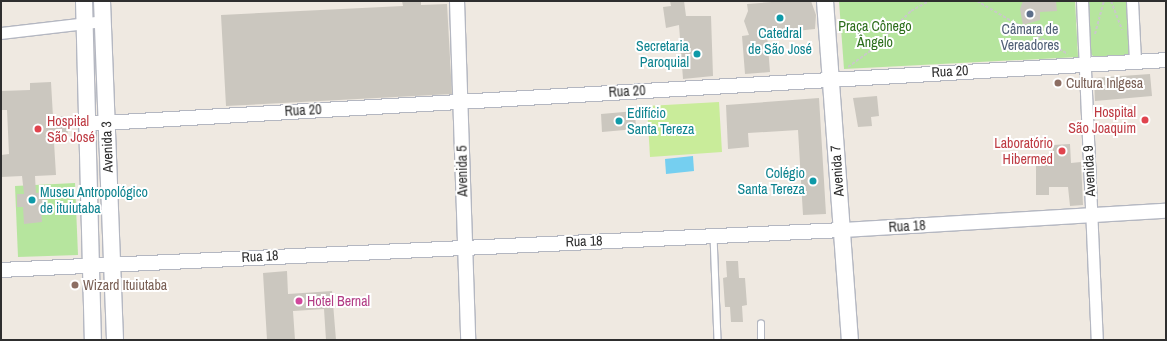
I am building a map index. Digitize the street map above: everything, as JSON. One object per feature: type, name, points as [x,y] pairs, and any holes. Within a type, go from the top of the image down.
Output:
[{"type":"main road","name":"Avenida 3","points":[[84,1],[93,340]]},
{"type":"main road","name":"Avenida 3","points":[[102,1],[115,340]]},
{"type":"main road","name":"Avenida 7","points":[[825,1],[850,340]]},
{"type":"street","name":"Avenida 5","points":[[457,1],[468,340]]},
{"type":"street","name":"Avenida 9","points":[[1082,1],[1097,340]]},
{"type":"street","points":[[1132,1],[1135,61]]},
{"type":"street","points":[[1,33],[103,21]]},
{"type":"street","name":"Rua 20","points":[[87,124],[1085,63],[1166,60]]},
{"type":"street","name":"Rua 18","points":[[1,270],[91,264],[464,246],[842,230],[1166,211]]},
{"type":"lane","points":[[714,236],[718,340]]},
{"type":"lane","points":[[761,324],[761,340]]},
{"type":"path","points":[[831,79],[869,52],[911,11],[929,1]]},
{"type":"path","points":[[977,1],[1085,63]]},
{"type":"path","points":[[1092,41],[1104,1]]},
{"type":"green space","name":"Praça Cônego Ângelo","points":[[839,1],[1075,1],[1078,57],[844,69]]},
{"type":"green space","points":[[1087,1],[1129,1],[1130,56],[1093,56],[1089,52]]},
{"type":"green space","points":[[719,102],[722,152],[650,157],[647,106]]},
{"type":"green space","points":[[75,183],[78,255],[18,257],[15,186]]},
{"type":"water","points":[[693,156],[694,171],[666,174],[665,159]]},
{"type":"building","points":[[402,1],[421,1],[421,5],[447,4],[452,94],[226,106],[221,15],[403,6]]},
{"type":"building","name":"Secretaria Paroquial","points":[[670,1],[684,1],[686,16],[711,16],[713,76],[683,79],[679,25],[666,28],[663,7],[671,6]]},
{"type":"building","name":"Catedral de São José","points":[[785,1],[811,1],[816,15],[815,29],[767,34],[770,72],[745,74],[742,36],[749,35],[744,21],[748,11],[747,4]]},
{"type":"building","name":"Câmara de Vereadores","points":[[1023,1],[1056,1],[1057,11],[1040,12],[1040,20],[1023,25],[1020,9]]},
{"type":"building","points":[[1150,74],[1152,96],[1095,101],[1094,78]]},
{"type":"building","name":"Hospital São José","points":[[51,82],[53,117],[67,116],[68,142],[54,142],[56,175],[35,176],[36,193],[45,192],[47,205],[41,206],[42,222],[24,224],[23,207],[17,207],[17,194],[24,194],[22,176],[1,177],[1,155],[9,154],[7,110],[1,110],[1,91],[30,90],[30,83]]},
{"type":"building","points":[[877,96],[879,116],[871,117],[872,126],[858,127],[853,98]]},
{"type":"building","name":"Colégio Santa Tereza","points":[[819,98],[826,214],[803,215],[798,130],[748,133],[749,147],[728,149],[726,105]]},
{"type":"building","name":"Edifício Santa Tereza","points":[[635,111],[636,129],[602,132],[601,114]]},
{"type":"building","points":[[1070,144],[1071,163],[1081,162],[1083,205],[1070,206],[1068,187],[1049,187],[1049,195],[1036,195],[1036,163],[1053,163],[1053,145]]},
{"type":"building","points":[[726,261],[738,261],[739,278],[745,278],[747,305],[742,306],[743,322],[731,322],[730,307],[725,307],[723,278],[727,277]]},
{"type":"building","name":"Hotel Bernal","points":[[287,271],[288,294],[332,291],[336,340],[326,340],[324,309],[293,311],[295,340],[267,340],[263,273]]},
{"type":"place","name":"Câmara de Vereadores","points":[[1030,14]]},
{"type":"place","name":"Catedral de São José","points":[[780,18]]},
{"type":"place","name":"Secretaria Paroquial","points":[[697,54]]},
{"type":"place","name":"Cultura Inlgesa","points":[[1058,83]]},
{"type":"place","name":"Hospital São Joaquim","points":[[1145,120]]},
{"type":"place","name":"Edifício Santa Tereza","points":[[619,121]]},
{"type":"place","name":"Hospital São José","points":[[38,129]]},
{"type":"place","name":"Laboratório Hibermed","points":[[1062,151]]},
{"type":"place","name":"Colégio Santa Tereza","points":[[813,181]]},
{"type":"place","name":"Museu Antropológico de ituiutaba","points":[[32,200]]},
{"type":"place","name":"Wizard Ituiutaba","points":[[75,285]]},
{"type":"place","name":"Hotel Bernal","points":[[299,301]]}]
